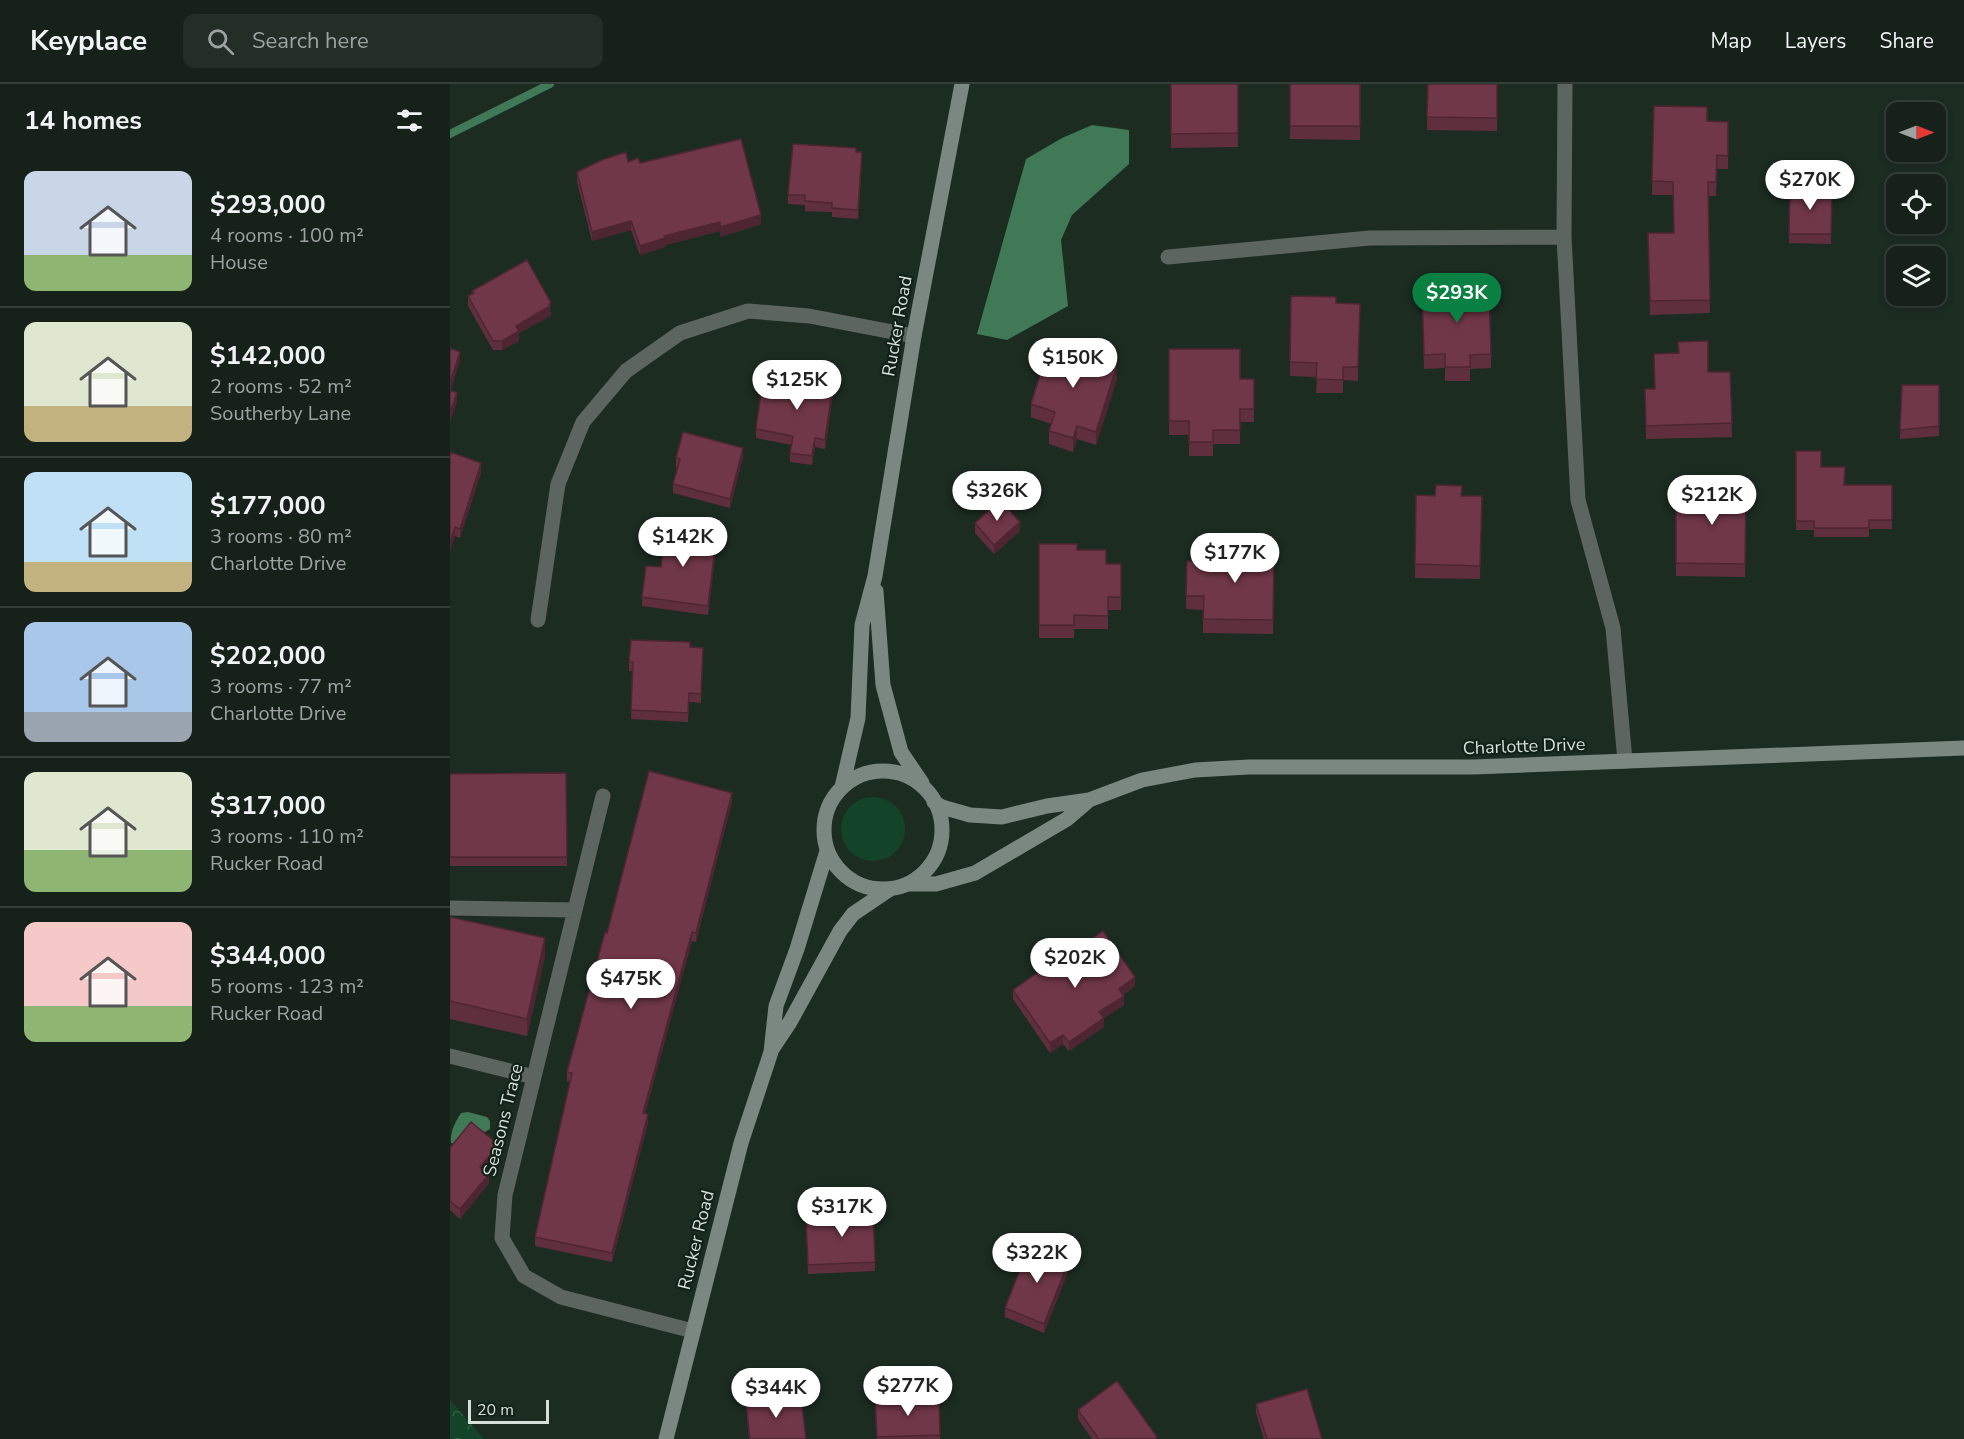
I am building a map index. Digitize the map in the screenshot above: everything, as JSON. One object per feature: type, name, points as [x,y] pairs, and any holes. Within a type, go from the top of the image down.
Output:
[{"type":"main road","name":"Rucker Road","points":[[842,787],[858,718],[862,625],[875,576],[914,336],[962,84]]},
{"type":"main road","name":"Rucker Road","points":[[875,576],[883,685],[901,752],[930,795]]},
{"type":"main road","name":"Charlotte Drive","points":[[930,795],[942,807],[970,815],[1002,817],[1047,806],[1089,800],[1142,780],[1195,770],[1249,767],[1473,767],[1964,748]]},
{"type":"main road","points":[[872,771],[892,771],[910,777],[930,795],[942,823],[941,843],[933,861],[921,877],[908,884],[890,889],[864,887],[846,878],[833,863],[827,850],[823,825],[829,806],[842,787],[854,778],[872,771]]},
{"type":"main road","name":"Charlotte Drive","points":[[908,884],[936,884],[975,873],[1067,819],[1089,800]]},
{"type":"main road","name":"Rucker Road","points":[[666,1439],[741,1143],[771,1052],[776,1006],[797,949],[827,850]]},
{"type":"main road","name":"Rucker Road","points":[[771,1052],[840,931],[853,914],[890,889]]},
{"type":"street","points":[[1565,84],[1564,237],[1578,500],[1613,628],[1625,761]]},
{"type":"street","points":[[1168,257],[1370,238],[1564,237]]},
{"type":"street","points":[[538,620],[558,484],[584,422],[626,371],[680,333],[748,311],[809,316],[914,336]]},
{"type":"street","name":"Seasons Trace","points":[[603,796],[505,1195],[502,1238],[524,1276],[561,1297],[693,1331]]},
{"type":"street","points":[[450,908],[574,910]]},
{"type":"street","points":[[450,1056],[534,1077]]},
{"type":"green space","points":[[867,797],[879,797],[896,806],[903,817],[905,829],[903,841],[896,852],[879,861],[867,861],[855,856],[846,847],[841,835],[841,823],[846,811],[855,802]]},
{"type":"green space","points":[[450,1400],[484,1439],[450,1439]]},
{"type":"shaded area","points":[[1092,125],[1129,130],[1129,164],[1072,215],[1061,240],[1068,306],[1007,340],[977,334],[1026,159],[1062,138]]},
{"type":"shaded area","points":[[468,1112],[487,1117],[490,1121],[490,1129],[485,1132],[473,1128],[457,1144],[451,1143],[452,1131],[457,1120],[461,1113]]},
{"type":"building","points":[[1171,84],[1238,84],[1238,133],[1171,134]]},
{"type":"building","points":[[1290,84],[1360,84],[1360,126],[1290,126]]},
{"type":"building","points":[[1428,84],[1497,84],[1497,118],[1427,117]]},
{"type":"building","points":[[1654,106],[1707,107],[1707,121],[1728,122],[1728,156],[1717,155],[1716,182],[1708,182],[1710,300],[1650,301],[1648,233],[1674,233],[1673,182],[1652,181]]},
{"type":"building","points":[[741,139],[761,215],[720,227],[720,222],[664,236],[665,238],[640,246],[631,221],[592,232],[577,172],[626,152],[628,162],[638,158],[640,163]]},
{"type":"building","points":[[793,144],[856,148],[856,152],[862,152],[858,210],[832,208],[832,203],[805,201],[805,195],[788,195]]},
{"type":"building","points":[[1790,188],[1832,188],[1831,234],[1789,234]]},
{"type":"building","points":[[527,260],[551,303],[550,306],[516,326],[519,331],[502,341],[493,341],[468,296],[474,293],[472,291]]},
{"type":"building","points":[[1489,288],[1491,354],[1470,355],[1470,367],[1445,367],[1445,354],[1424,355],[1422,289]]},
{"type":"building","points":[[1291,296],[1336,297],[1336,303],[1360,304],[1358,367],[1343,367],[1343,380],[1316,379],[1317,363],[1290,362]]},
{"type":"building","points":[[1708,341],[1708,372],[1730,372],[1732,423],[1646,426],[1645,389],[1655,389],[1654,354],[1679,353],[1678,342]]},
{"type":"building","points":[[1050,343],[1117,365],[1096,432],[1077,426],[1073,438],[1049,431],[1055,412],[1031,404]]},
{"type":"building","points":[[450,348],[460,352],[450,383]]},
{"type":"building","points":[[1169,349],[1240,349],[1240,379],[1254,379],[1254,409],[1240,409],[1240,430],[1213,430],[1213,442],[1189,442],[1189,421],[1169,421]]},
{"type":"building","points":[[806,373],[834,377],[825,440],[815,438],[812,456],[790,453],[793,436],[756,429],[763,379],[804,386]]},
{"type":"building","points":[[1902,385],[1939,385],[1939,426],[1900,430]]},
{"type":"building","points":[[450,390],[457,393],[450,413]]},
{"type":"building","points":[[683,432],[743,448],[730,499],[673,484],[680,459],[676,458]]},
{"type":"building","points":[[1796,451],[1821,451],[1821,467],[1845,467],[1844,485],[1892,485],[1892,520],[1869,520],[1869,528],[1814,528],[1814,521],[1796,521]]},
{"type":"building","points":[[450,452],[481,463],[460,529],[455,527],[450,543]]},
{"type":"building","points":[[1436,485],[1462,486],[1461,496],[1482,496],[1480,566],[1415,564],[1416,495],[1435,496]]},
{"type":"building","points":[[1692,485],[1746,486],[1745,564],[1676,563],[1676,504],[1692,504]]},
{"type":"building","points":[[1000,500],[1020,522],[994,545],[975,523]]},
{"type":"building","points":[[685,527],[717,531],[708,606],[642,597],[646,566],[661,567],[665,529],[685,532]]},
{"type":"building","points":[[1039,544],[1077,544],[1077,550],[1106,550],[1106,564],[1121,564],[1121,597],[1108,597],[1108,616],[1074,615],[1074,625],[1039,625]]},
{"type":"building","points":[[1219,548],[1274,548],[1273,620],[1203,619],[1204,596],[1186,596],[1187,561],[1219,561]]},
{"type":"building","points":[[631,640],[690,642],[690,647],[703,648],[701,694],[689,693],[688,713],[631,710],[633,662],[629,662]]},
{"type":"building","points":[[649,771],[732,793],[696,933],[692,932],[643,1113],[648,1114],[612,1253],[535,1237],[572,1073],[567,1072],[605,932],[607,933]]},
{"type":"building","points":[[566,773],[567,857],[450,857],[450,774]]},
{"type":"building","points":[[450,917],[545,938],[527,1019],[450,1001]]},
{"type":"building","points":[[1103,931],[1135,977],[1119,989],[1124,996],[1099,1012],[1104,1018],[1069,1042],[1063,1035],[1050,1043],[1013,990],[1079,943],[1081,946]]},
{"type":"building","points":[[471,1122],[499,1145],[480,1167],[489,1174],[460,1209],[450,1201],[450,1148]]},
{"type":"building","points":[[835,1209],[873,1209],[875,1262],[808,1265],[806,1220],[835,1219]]},
{"type":"building","points":[[1030,1244],[1069,1260],[1044,1324],[1005,1308]]},
{"type":"building","points":[[1117,1381],[1157,1437],[1154,1439],[1099,1439],[1078,1410]]},
{"type":"building","points":[[1307,1389],[1322,1439],[1267,1439],[1256,1404]]},
{"type":"building","points":[[801,1397],[806,1439],[750,1439],[746,1403]]},
{"type":"building","points":[[939,1397],[940,1435],[877,1437],[875,1399]]},
{"type":"waterway","points":[[450,134],[550,84]]}]
